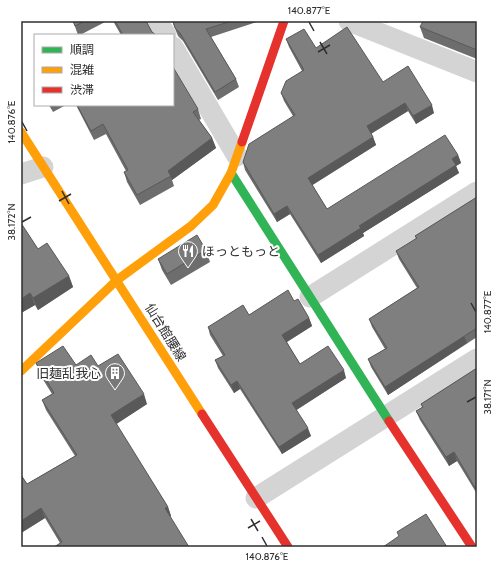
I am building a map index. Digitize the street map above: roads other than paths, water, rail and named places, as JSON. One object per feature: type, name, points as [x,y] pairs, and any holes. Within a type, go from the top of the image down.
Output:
[{"type":"street","points":[[157,21],[165,34]]},
{"type":"street","points":[[21,371],[117,280],[191,226],[213,205],[234,165],[284,21]]},
{"type":"street","points":[[349,21],[477,72]]},
{"type":"street","points":[[174,50],[234,165],[310,297],[472,547]]},
{"type":"street","name":"仙台館腰線","points":[[21,132],[288,547]]},
{"type":"street","points":[[21,174],[43,166]]},
{"type":"street","points":[[310,297],[477,192]]},
{"type":"street","points":[[256,498],[477,359]]},
{"type":"place","name":"ほっともっと","points":[[188,268]]},
{"type":"place","name":"旧麺乱我心","points":[[115,390]]}]
